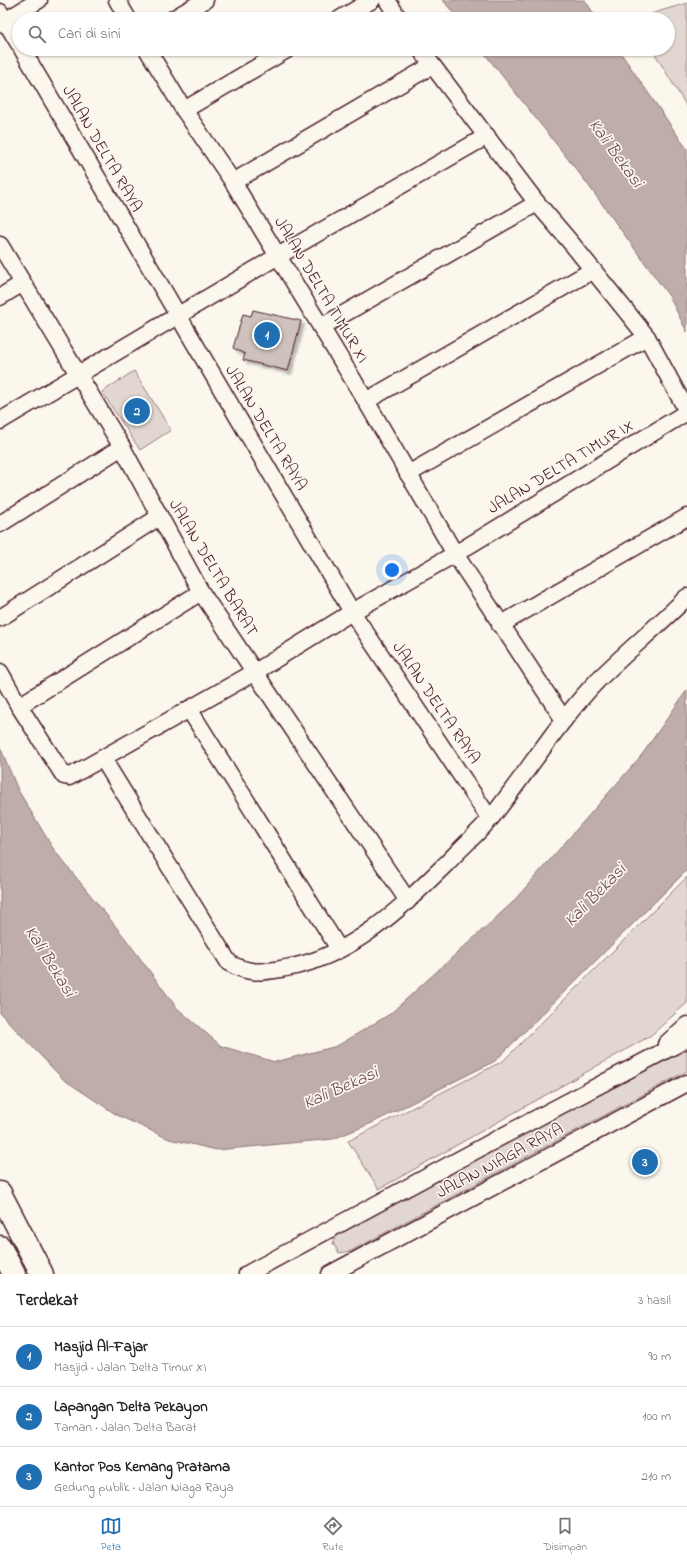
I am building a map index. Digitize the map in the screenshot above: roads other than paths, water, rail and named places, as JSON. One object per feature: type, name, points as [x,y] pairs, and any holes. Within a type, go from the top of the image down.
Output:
[{"type":"street","points":[[16,12],[39,0]]},
{"type":"street","points":[[117,0],[124,12]]},
{"type":"street","points":[[185,12],[205,0]]},
{"type":"street","points":[[352,12],[372,0]]},
{"type":"street","points":[[387,0],[395,12]]},
{"type":"street","points":[[12,14],[2,19],[12,34]]},
{"type":"street","name":"JALAN DELTA RAYA","points":[[26,56],[177,316],[352,612],[490,819]]},
{"type":"street","name":"JALAN DELTA TIMUR XI","points":[[151,56],[184,110],[233,182],[366,402],[455,554],[500,625],[564,720]]},
{"type":"street","points":[[184,110],[276,56]]},
{"type":"street","points":[[425,56],[537,203],[646,337],[687,411]]},
{"type":"street","points":[[233,182],[431,66]]},
{"type":"street","points":[[0,421],[278,256],[487,136]]},
{"type":"street","points":[[321,327],[537,203]]},
{"type":"street","name":"JALAN DELTA BARAT","points":[[0,245],[77,375],[122,447],[159,517],[202,592],[408,901]]},
{"type":"street","points":[[366,402],[593,270]]},
{"type":"street","points":[[0,296],[23,283]]},
{"type":"street","points":[[408,474],[646,337]]},
{"type":"street","name":"JALAN DELTA TIMUR IX","points":[[0,672],[19,706],[64,776],[69,777],[255,672],[352,612],[455,554],[687,411]]},
{"type":"street","points":[[0,524],[122,447]]},
{"type":"street","points":[[0,618],[159,517]]},
{"type":"street","points":[[500,625],[687,517]]},
{"type":"street","points":[[19,706],[202,592]]},
{"type":"street","points":[[103,758],[229,964],[242,970],[255,972],[308,964],[339,949],[379,926],[408,901],[490,819],[564,720],[597,681],[667,617],[687,596]]},
{"type":"street","points":[[189,709],[339,949]]},
{"type":"street","points":[[651,1057],[687,1024]]},
{"type":"street","points":[[651,1057],[687,1040]]},
{"type":"street","name":"JALAN NIAGA RAYA","points":[[247,1274],[651,1057]]},
{"type":"street","name":"JALAN NIAGA RAYA","points":[[330,1274],[687,1083]]},
{"type":"street","points":[[0,1193],[42,1274]]},
{"type":"street","points":[[0,1247],[14,1274]]},
{"type":"water","points":[[443,0],[585,0],[593,12],[452,12]]},
{"type":"water","name":"Kali Bekasi","points":[[487,56],[623,56],[687,149],[687,332],[669,296],[583,178]]},
{"type":"water","name":"Kali Bekasi","points":[[687,690],[687,870],[495,1061],[372,1123],[333,1139],[217,1150],[169,1139],[117,1115],[63,1079],[0,1013],[0,747],[18,790],[54,850],[125,938],[177,1008],[221,1046],[275,1062],[337,1046],[390,1014],[512,903],[641,756]]},
{"type":"place","name":"Masjid Al-Fajar","points":[[267,335]]},
{"type":"place","name":"Lapangan Delta Pekayon","points":[[137,411]]},
{"type":"place","name":"Kantor Pos Kemang Pratama","points":[[645,1162]]}]
